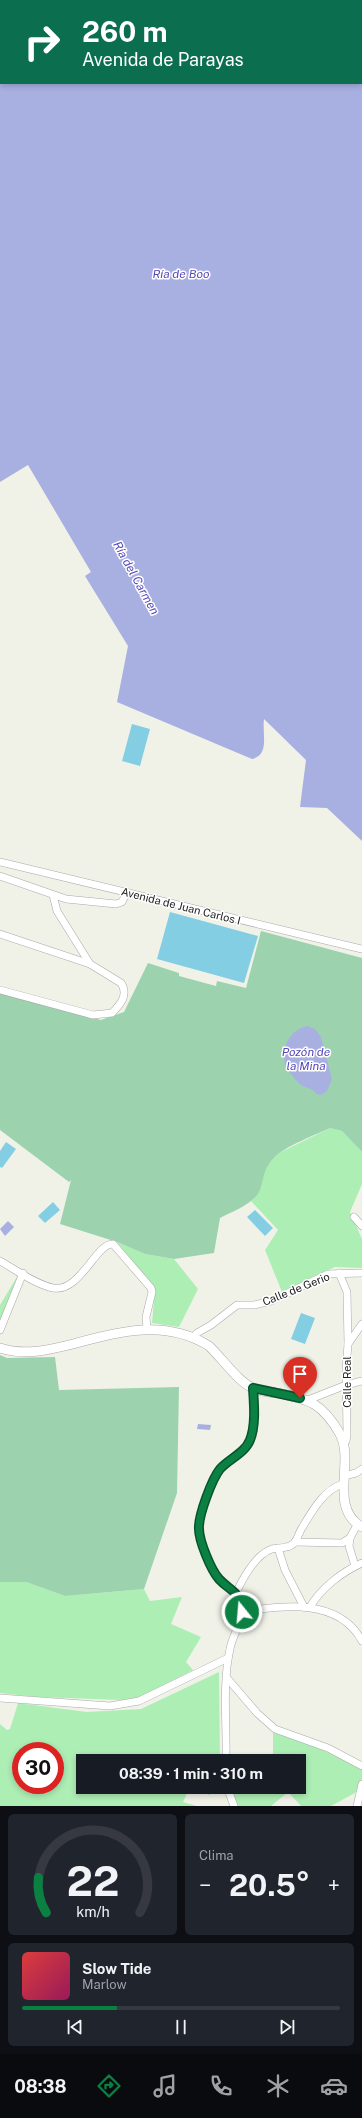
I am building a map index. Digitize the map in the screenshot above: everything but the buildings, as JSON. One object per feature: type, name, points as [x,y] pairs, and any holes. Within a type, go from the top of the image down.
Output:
[{"type":"street","name":"Avenida de Juan Carlos I","points":[[0,862],[362,949]]},
{"type":"street","points":[[0,876],[66,899],[116,904],[122,902],[127,892]]},
{"type":"street","points":[[53,895],[57,911],[90,964]]},
{"type":"street","points":[[0,934],[90,964],[123,986],[124,993],[122,1001],[112,1013],[93,1015],[0,990]]},
{"type":"street","points":[[354,1217],[362,1226]]},
{"type":"street","points":[[0,1261],[52,1288],[65,1286],[82,1274],[106,1246],[113,1244],[151,1288],[151,1297],[146,1317],[147,1329]]},
{"type":"street","points":[[0,1330],[23,1273]]},
{"type":"street","name":"Calle de Gerio","points":[[339,1273],[347,1292],[348,1344]]},
{"type":"street","name":"Calle de Gerio","points":[[193,1338],[197,1333],[211,1326],[237,1305],[254,1305],[271,1301],[328,1274],[362,1274]]},
{"type":"street","name":"Calle Real","points":[[343,1442],[346,1441],[347,1434],[346,1385],[348,1344],[362,1324]]},
{"type":"street","points":[[0,1348],[18,1352],[45,1351],[122,1332],[147,1329],[177,1332],[209,1346],[253,1388],[308,1400],[324,1412],[333,1423],[343,1442],[343,1480],[346,1507],[360,1526],[350,1538],[338,1544],[295,1542]]},
{"type":"street","points":[[308,1400],[346,1385],[362,1381]]},
{"type":"street","points":[[226,1754],[228,1658],[232,1640],[242,1612],[242,1602],[236,1593],[224,1584],[215,1573],[202,1544],[199,1528],[207,1499],[216,1476],[225,1465],[240,1453],[251,1439],[253,1425],[253,1388]]},
{"type":"street","points":[[236,1593],[245,1575],[257,1559],[268,1551],[289,1546],[295,1542],[306,1520],[320,1501],[343,1480],[362,1469]]},
{"type":"street","points":[[307,1607],[328,1585],[358,1564],[349,1546],[350,1538]]},
{"type":"street","points":[[278,1548],[289,1580],[307,1607]]},
{"type":"street","points":[[242,1612],[274,1608],[307,1607],[344,1619],[356,1631],[362,1641]]},
{"type":"street","points":[[0,1698],[110,1706],[126,1704],[154,1695],[228,1658]]},
{"type":"street","points":[[227,1678],[257,1713],[275,1729],[328,1748],[362,1766]]},
{"type":"street","points":[[357,1806],[362,1784]]},
{"type":"street","points":[[230,1794],[234,1806]]},
{"type":"green space","points":[[261,931],[362,958],[362,1152],[342,1131],[330,1128],[295,1144],[277,1155],[265,1171],[260,1190],[257,1195],[243,1207],[220,1218],[214,1253],[174,1259],[145,1254],[117,1242],[60,1224],[71,1180],[69,1182],[0,1130],[0,992],[101,1020],[124,1012],[148,963],[179,973],[179,976],[216,986],[217,981],[246,988]]},
{"type":"green space","points":[[330,1128],[342,1131],[362,1152],[362,1184],[350,1212],[362,1239],[362,1268],[335,1267],[282,1292],[265,1250],[278,1230],[251,1201],[259,1191],[263,1172],[279,1153]]},
{"type":"green space","points":[[117,1242],[145,1254],[174,1259],[198,1289],[179,1327],[152,1323],[155,1290]]},
{"type":"green space","points":[[18,1275],[0,1321],[0,1305]]},
{"type":"green space","points":[[0,1355],[7,1358],[55,1357],[59,1390],[179,1387],[177,1493],[144,1589],[65,1596],[26,1582],[0,1582]]},
{"type":"green space","points":[[0,1582],[26,1582],[65,1596],[144,1589],[150,1601],[182,1597],[171,1624],[201,1637],[186,1662],[193,1670],[139,1698],[122,1700],[37,1697],[0,1693]]},
{"type":"green space","points":[[219,1672],[220,1754],[76,1754],[76,1794],[187,1794],[183,1802],[197,1806],[0,1806],[0,1724],[7,1730],[10,1729],[18,1703],[87,1712],[141,1709]]},
{"type":"green space","points":[[273,1729],[325,1751],[362,1769],[362,1779],[355,1793],[331,1806],[301,1806],[290,1794],[306,1794],[306,1754],[273,1754]]},
{"type":"green space","points":[[286,1794],[271,1806],[238,1806],[232,1795]]},
{"type":"shaded area","points":[[132,724],[150,729],[140,766],[122,761]]},
{"type":"shaded area","points":[[170,912],[258,936],[244,983],[157,959]]},
{"type":"shaded area","points":[[6,1142],[16,1149],[2,1168],[0,1167],[0,1151]]},
{"type":"shaded area","points":[[53,1202],[60,1210],[45,1223],[38,1216]]},
{"type":"shaded area","points":[[255,1210],[273,1228],[265,1236],[247,1217]]},
{"type":"shaded area","points":[[301,1313],[315,1318],[305,1344],[291,1339]]},
{"type":"water","name":"Ría de Boo","points":[[0,84],[362,84],[362,841],[327,808],[300,807],[306,760],[264,719],[263,749],[258,757],[252,759],[117,702],[128,646],[85,576],[91,572],[28,465],[0,482]]},
{"type":"water","name":"Pozón de la Mina","points":[[308,1026],[315,1029],[321,1037],[332,1079],[327,1091],[321,1095],[316,1094],[313,1090],[299,1083],[288,1070],[285,1063],[285,1049],[290,1037],[301,1028]]},
{"type":"water","points":[[8,1221],[14,1227],[5,1236],[0,1229]]},
{"type":"water","points":[[198,1424],[211,1425],[210,1430],[197,1429]]},
{"type":"route","points":[[242,1612],[242,1602],[236,1593],[224,1584],[215,1573],[200,1536],[200,1520],[216,1476],[225,1465],[240,1453],[251,1439],[254,1404],[253,1388],[300,1398]]},
{"type":"water label","name":"Ría del Carmen","points":[[136,578]]}]
